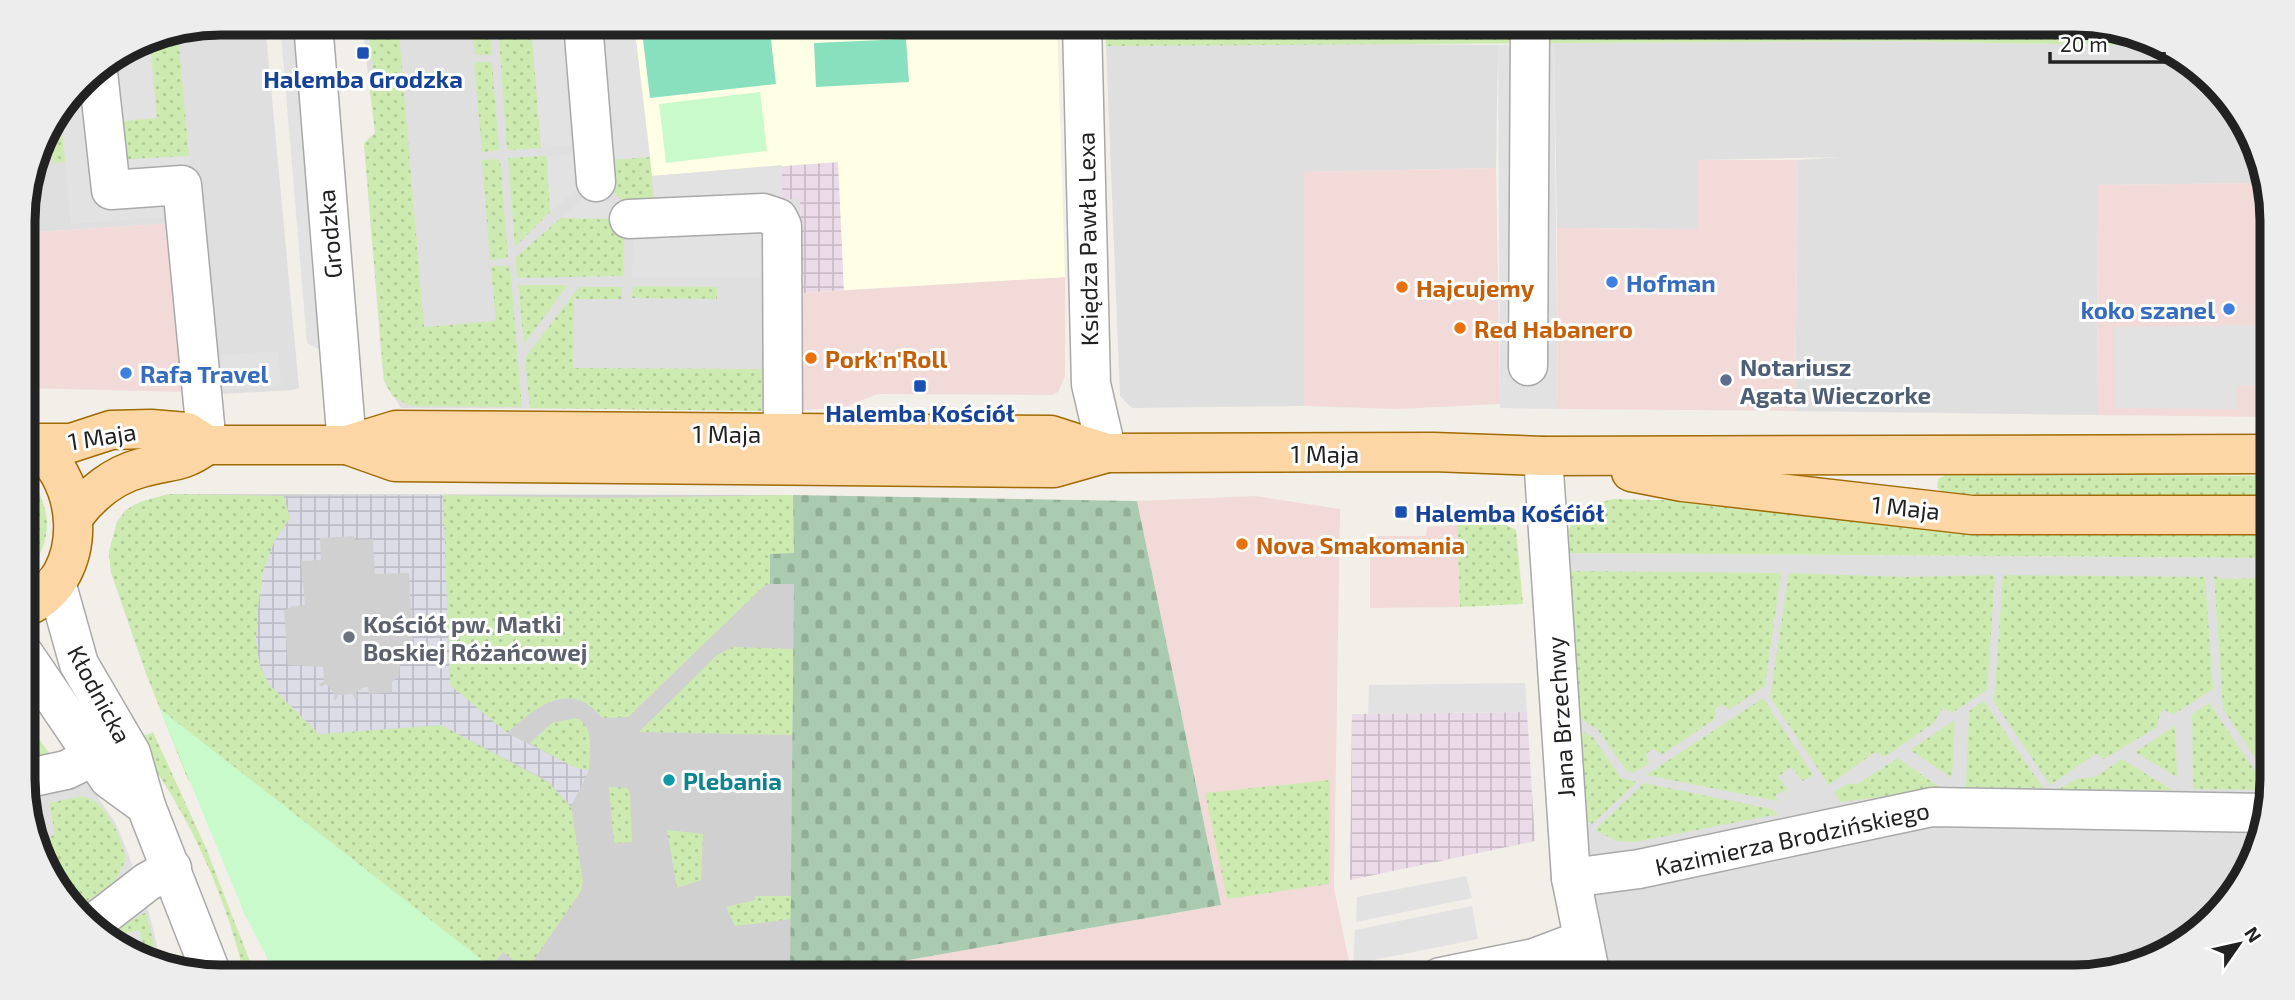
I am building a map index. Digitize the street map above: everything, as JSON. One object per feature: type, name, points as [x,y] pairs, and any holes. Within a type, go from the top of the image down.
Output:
[{"type":"main road","name":"1 Maja","points":[[35,440],[71,443],[111,430],[161,429],[187,432],[207,444],[347,445],[396,430],[1051,435],[1107,453]]},
{"type":"main road","name":"1 Maja","points":[[75,515],[89,496],[127,473],[182,461],[207,444]]},
{"type":"main road","name":"1 Maja","points":[[347,445],[395,462],[1054,468],[1107,453],[1433,452],[1543,456],[2260,454]]},
{"type":"main road","points":[[35,447],[64,479],[75,515],[70,554],[56,582],[35,599]]},
{"type":"main road","name":"1 Maja","points":[[1543,456],[1683,482],[1972,514],[2260,515]]},
{"type":"street","name":"Grodzka","points":[[314,35],[347,445]]},
{"type":"street","points":[[584,35],[596,182]]},
{"type":"street","name":"Księdza Pawła Lexa","points":[[1082,35],[1091,384],[1107,453]]},
{"type":"street","points":[[1528,366],[1530,35]]},
{"type":"street","points":[[99,80],[111,190],[182,184],[207,444]]},
{"type":"street","points":[[629,219],[763,214],[778,218],[782,226],[783,433]]},
{"type":"street","name":"Jana Brzechwy","points":[[1543,456],[1571,878],[1588,965]]},
{"type":"street","name":"Kłodnicka","points":[[56,582],[60,606],[79,664],[131,754],[146,806],[208,965]]},
{"type":"street","name":"Kłodnicka","points":[[35,670],[109,779],[146,806]]},
{"type":"street","points":[[35,777],[66,770],[95,756]]},
{"type":"street","name":"Kazimierza Brodzińskiego","points":[[1571,878],[1639,869],[1931,807],[2256,813]]},
{"type":"street","points":[[99,919],[146,882],[172,868]]},
{"type":"street","points":[[1499,965],[1534,958],[1582,940]]},
{"type":"shaded area","points":[[266,35],[299,388],[202,395],[174,223],[35,232],[35,209],[41,173],[54,139],[73,108],[89,89],[108,73],[139,54],[173,41],[197,37]]},
{"type":"shaded area","points":[[281,35],[295,35],[322,351],[307,343]]},
{"type":"shaded area","points":[[363,35],[635,35],[652,176],[782,165],[782,199],[800,198],[802,410],[401,408],[384,381],[382,365],[364,143],[375,133]]},
{"type":"shaded area","points":[[532,35],[580,35],[587,145],[541,148]]},
{"type":"shaded area","points":[[595,35],[635,35],[650,157],[607,160]]},
{"type":"shaded area","points":[[635,35],[1057,35],[1065,277],[844,290],[838,162],[652,176]]},
{"type":"shaded area","points":[[1893,41],[2135,46],[2167,60],[2206,89],[2235,128],[2246,150],[2256,183],[2098,185],[2097,415],[1795,411],[1798,160],[1840,157],[1699,160],[1698,229],[1557,228],[1554,43]]},
{"type":"shaded area","points":[[1305,43],[1498,45],[1496,168],[1305,172],[1304,406],[1132,408],[1120,396],[1106,46]]},
{"type":"shaded area","points":[[1554,43],[1558,409],[1500,408],[1498,45]]},
{"type":"shaded area","points":[[151,53],[157,118],[113,122],[117,160],[189,156],[193,215],[71,224],[61,126],[89,89],[108,73],[139,54]]},
{"type":"shaded area","points":[[589,153],[590,179],[550,212],[547,156]]},
{"type":"shaded area","points":[[1698,160],[1798,160],[1795,411],[1558,409],[1557,228],[1698,229]]},
{"type":"shaded area","points":[[839,162],[844,290],[803,293],[800,199],[782,199],[782,165]]},
{"type":"shaded area","points":[[782,165],[782,199],[654,205],[652,176]]},
{"type":"shaded area","points":[[1496,168],[1500,404],[1397,409],[1304,406],[1304,172]]},
{"type":"shaded area","points":[[2256,183],[2260,221],[2260,417],[2097,415],[2098,185]]},
{"type":"shaded area","points":[[595,188],[623,219],[561,218]]},
{"type":"shaded area","points":[[770,221],[769,278],[632,277],[634,228]]},
{"type":"shaded area","points":[[174,223],[184,392],[35,388],[35,232]]},
{"type":"shaded area","points":[[1065,277],[1065,376],[1058,392],[1052,395],[878,394],[842,408],[802,410],[803,293]]},
{"type":"shaded area","points":[[2260,325],[2260,386],[2237,386],[2237,409],[2115,408],[2114,327]]},
{"type":"shaded area","points":[[278,351],[281,386],[212,391],[209,356]]},
{"type":"shaded area","points":[[169,494],[793,495],[794,554],[770,584],[794,584],[793,965],[488,965],[147,676],[111,572],[109,552],[117,522],[126,510],[140,502]]},
{"type":"shaded area","points":[[443,495],[450,685],[507,733],[576,768],[589,770],[571,807],[548,781],[441,725],[319,734],[269,684],[260,665],[256,641],[258,609],[263,571],[274,542],[290,518],[284,496]],"holes":[[[354,536],[355,540],[373,539],[375,574],[409,573],[414,662],[400,664],[399,675],[392,682],[392,692],[369,694],[368,687],[356,692],[358,698],[355,699],[352,694],[338,695],[336,700],[333,699],[335,694],[326,684],[321,687],[319,684],[324,681],[323,667],[288,665],[284,611],[292,606],[305,605],[301,561],[321,560],[320,538]]]},
{"type":"shaded area","points":[[1255,496],[1340,509],[1334,888],[1350,965],[881,965],[1221,905],[1137,501]]},
{"type":"shaded area","points":[[1457,525],[1460,607],[1370,608],[1370,536],[1426,536],[1427,527]]},
{"type":"shaded area","points":[[1561,553],[2260,558],[2260,791],[2250,839],[2235,872],[2214,902],[2204,909],[2197,919],[2156,946],[2134,955],[2086,965],[1523,965],[1591,909]]},
{"type":"shaded area","points":[[1525,683],[1527,712],[1368,714],[1369,685]]},
{"type":"shaded area","points":[[1527,712],[1535,841],[1350,880],[1352,714]]},
{"type":"shaded area","points":[[82,775],[115,822],[149,913],[159,954],[108,927],[89,911],[73,892],[49,850],[41,827],[36,785]]},
{"type":"shaded area","points":[[1466,876],[1472,898],[1356,922],[1357,897]]},
{"type":"shaded area","points":[[1472,906],[1478,939],[1353,964],[1355,930]]},
{"type":"shaded area","points":[[140,930],[144,948],[128,940],[119,934]]},
{"type":"green space","points":[[363,35],[399,35],[424,327],[496,321],[491,266],[510,266],[522,407],[411,406],[393,397],[384,381],[364,143],[375,133],[369,81],[375,80],[369,39],[363,39]]},
{"type":"green space","points":[[473,35],[490,35],[492,55],[475,55]]},
{"type":"green space","points":[[501,35],[532,35],[541,148],[507,150],[499,38]]},
{"type":"green space","points":[[642,35],[770,35],[776,84],[650,98]]},
{"type":"green space","points":[[1105,35],[2086,35],[2135,46],[1893,41],[1106,46]]},
{"type":"green space","points":[[906,39],[909,82],[816,87],[814,43]]},
{"type":"green space","points":[[171,42],[171,45],[179,45],[189,156],[116,160],[112,122],[151,53],[138,54]]},
{"type":"green space","points":[[474,62],[492,62],[499,150],[482,152]]},
{"type":"green space","points":[[760,92],[767,151],[666,163],[659,104]]},
{"type":"green space","points":[[62,126],[66,162],[53,163],[51,146]]},
{"type":"green space","points":[[547,156],[550,212],[515,247],[508,158]]},
{"type":"green space","points":[[650,157],[654,205],[630,203],[617,196],[611,183],[607,160]]},
{"type":"green space","points":[[500,159],[508,258],[490,260],[482,160]]},
{"type":"green space","points":[[561,218],[623,219],[623,276],[517,278],[516,257]]},
{"type":"green space","points":[[518,285],[568,285],[524,344]]},
{"type":"green space","points":[[633,286],[717,287],[717,299],[632,298]]},
{"type":"green space","points":[[579,287],[622,287],[622,299],[574,299],[573,368],[763,369],[762,411],[530,408],[525,358]]},
{"type":"green space","points":[[1948,474],[2260,476],[2260,496],[1946,494],[1937,488],[1938,479]]},
{"type":"green space","points":[[35,486],[41,497],[47,524],[42,550],[35,561]]},
{"type":"green space","points":[[169,494],[284,496],[290,518],[274,542],[256,641],[260,665],[269,684],[319,734],[441,725],[548,782],[571,807],[583,881],[581,891],[530,965],[520,965],[503,952],[493,965],[488,965],[188,780],[147,676],[111,572],[109,552],[117,522],[126,510],[140,502]]},
{"type":"green space","points":[[443,495],[602,498],[793,495],[794,554],[771,555],[770,584],[765,585],[628,717],[602,718],[590,706],[566,698],[542,706],[507,733],[450,685]]},
{"type":"green space","points":[[793,495],[1137,501],[1221,905],[880,965],[790,965],[794,584],[770,584],[770,554],[794,553]]},
{"type":"green space","points":[[1614,499],[1702,501],[1958,533],[2260,535],[2260,558],[1561,553],[1568,531],[1577,516],[1602,502]]},
{"type":"green space","points":[[1457,525],[1506,525],[1516,530],[1523,604],[1460,607]]},
{"type":"green space","points":[[1570,571],[1781,573],[1765,686],[1730,709],[1721,705],[1715,709],[1715,719],[1663,754],[1653,749],[1646,754],[1649,763],[1633,773],[1627,771],[1597,729],[1579,718]]},
{"type":"green space","points":[[1789,573],[1905,577],[1995,575],[1987,690],[1952,713],[1943,708],[1933,724],[1884,757],[1875,752],[1829,785],[1770,697]]},
{"type":"green space","points":[[2003,575],[2205,577],[2213,689],[2173,715],[2165,710],[2160,713],[2157,727],[2104,759],[2096,754],[2050,785],[1994,702]]},
{"type":"green space","points":[[2214,576],[2223,579],[2260,578],[2260,765],[2223,709]]},
{"type":"green space","points":[[733,647],[794,649],[793,735],[639,732],[717,655]]},
{"type":"green space","points":[[1763,698],[1813,775],[1803,781],[1791,767],[1778,777],[1788,790],[1776,794],[1777,801],[1646,775]]},
{"type":"green space","points":[[1984,701],[2043,788],[1966,787],[1969,711]]},
{"type":"green space","points":[[2209,703],[2260,778],[2260,790],[2193,789],[2192,714]]},
{"type":"green space","points":[[160,709],[489,965],[269,965],[245,915]]},
{"type":"green space","points":[[575,718],[582,722],[589,733],[589,770],[576,769],[530,743],[552,723]]},
{"type":"green space","points":[[1955,720],[1952,778],[1910,750]]},
{"type":"green space","points":[[2175,726],[2177,777],[2135,752]]},
{"type":"green space","points":[[153,732],[206,848],[251,965],[242,965],[227,914],[187,823],[171,794],[134,740]]},
{"type":"green space","points":[[1584,732],[1593,737],[1621,778],[1637,782],[1592,824],[1588,822],[1581,737]]},
{"type":"green space","points":[[35,733],[52,757],[35,762]]},
{"type":"green space","points":[[1898,758],[1942,789],[1840,802],[1834,792],[1847,784],[1857,784]]},
{"type":"green space","points":[[2122,759],[2172,790],[2059,789],[2076,779],[2095,777]]},
{"type":"green space","points":[[1330,780],[1329,884],[1227,899],[1205,793]]},
{"type":"green space","points":[[1644,783],[1771,809],[1779,814],[1635,842],[1617,841],[1595,830]]},
{"type":"green space","points":[[609,787],[627,788],[630,793],[632,842],[614,843]]},
{"type":"green space","points":[[82,796],[91,799],[105,812],[121,841],[126,860],[114,883],[83,904],[54,860],[49,838],[55,834],[49,803]]},
{"type":"green space","points":[[667,830],[703,834],[701,880],[677,888]]},
{"type":"green space","points":[[755,896],[792,896],[791,919],[735,926],[726,907],[755,900]]},
{"type":"green space","points":[[146,912],[156,953],[144,948],[140,931],[120,935],[115,931]]},
{"type":"place","name":"Halemba Grodzka","points":[[363,53]]},
{"type":"place","name":"Hofman","points":[[1612,282]]},
{"type":"place","name":"Hajcujemy","points":[[1402,287]]},
{"type":"place","name":"koko szanel","points":[[2229,309]]},
{"type":"place","name":"Red Habanero","points":[[1460,328]]},
{"type":"place","name":"Pork'n'Roll","points":[[811,358]]},
{"type":"place","name":"Rafa Travel","points":[[126,373]]},
{"type":"place","name":"Notariusz Agata Wieczorke","points":[[1726,380]]},
{"type":"place","name":"Halemba Kościół","points":[[920,386]]},
{"type":"place","name":"Halemba Kośćiół","points":[[1401,512]]},
{"type":"place","name":"Nova Smakomania","points":[[1242,544]]},
{"type":"place","name":"Kościół pw. Matki Boskiej Różańcowej","points":[[349,637]]},
{"type":"place","name":"Plebania","points":[[669,780]]}]
